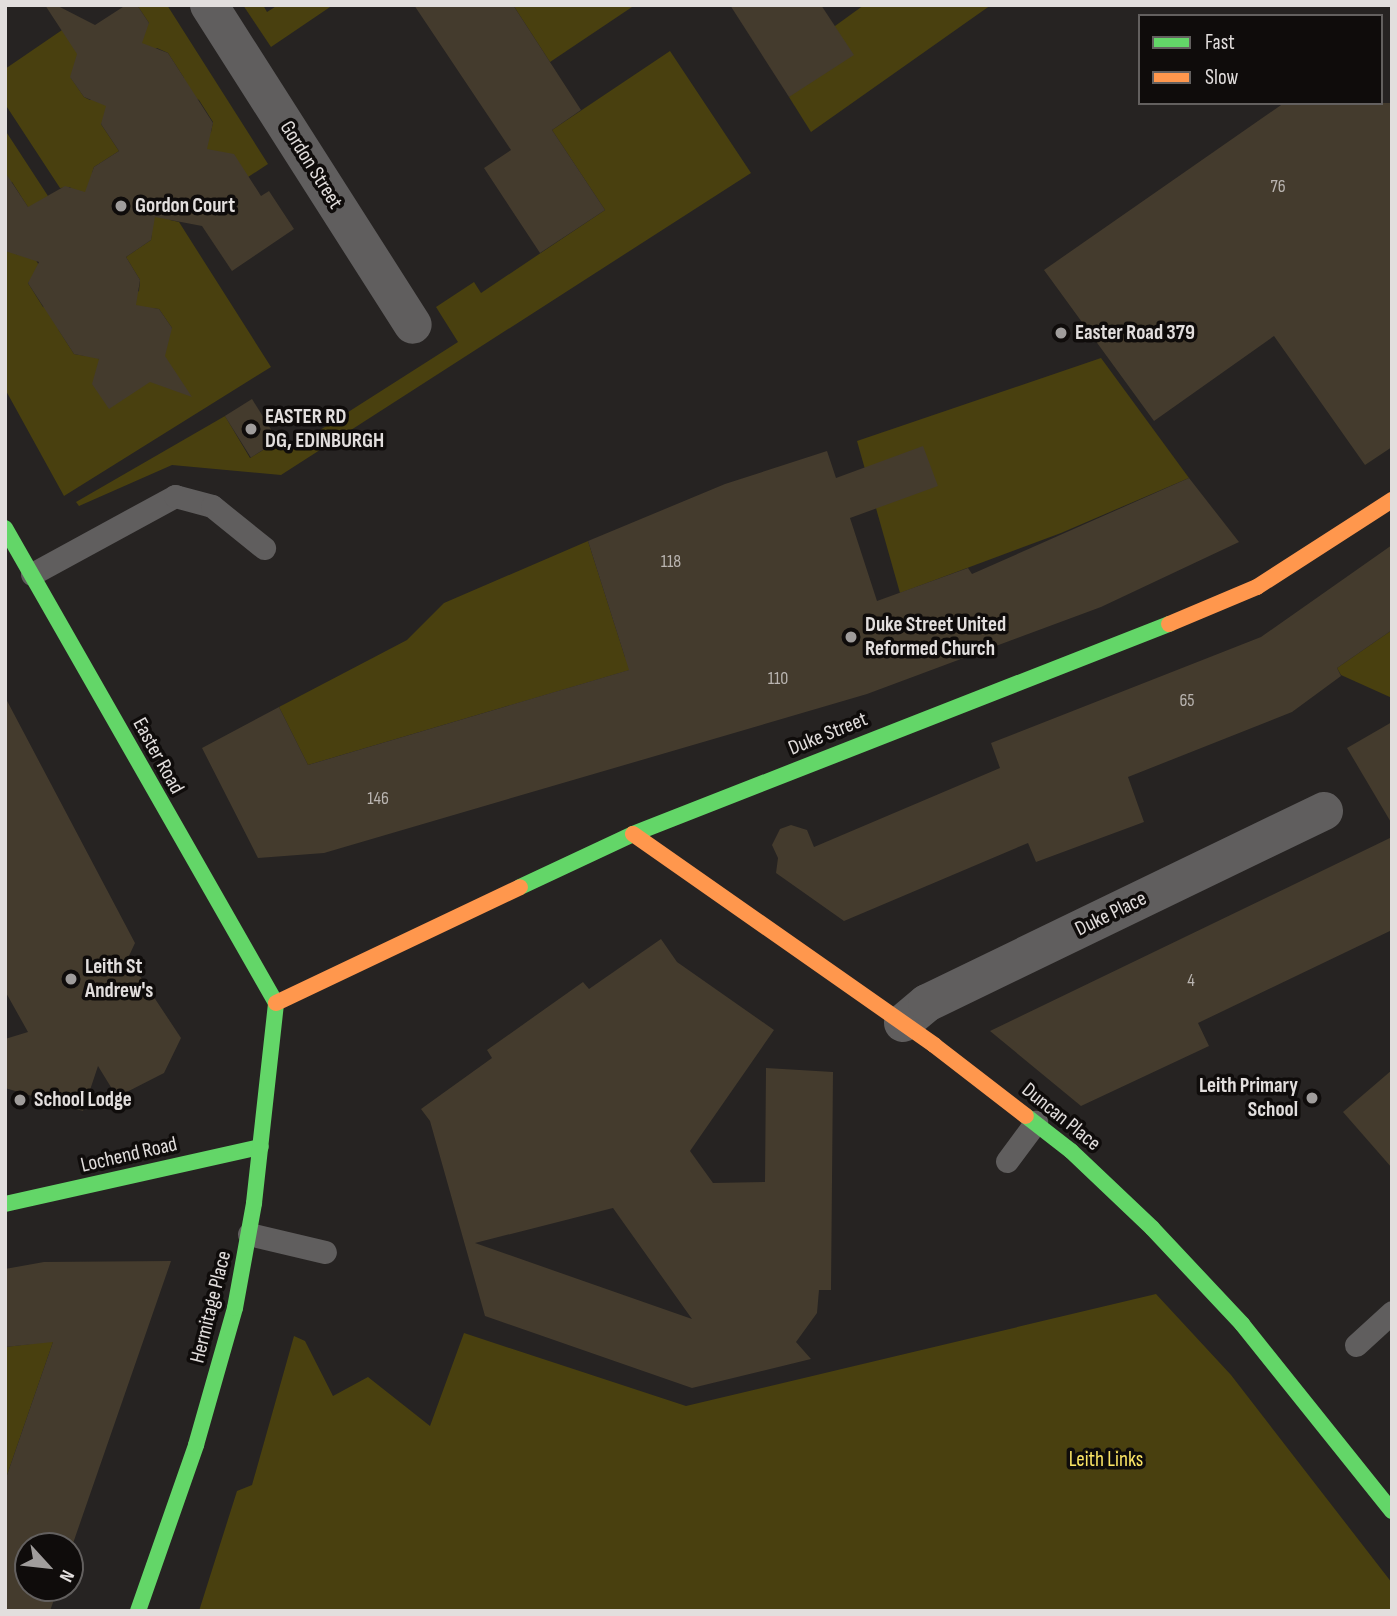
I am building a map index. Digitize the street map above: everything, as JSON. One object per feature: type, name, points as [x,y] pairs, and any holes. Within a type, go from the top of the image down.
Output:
[{"type":"street","name":"Gordon Street","points":[[209,5],[413,325]]},
{"type":"street","name":"Duke Street","points":[[276,1003],[633,834],[1230,600],[1257,587],[1392,500]]},
{"type":"street","name":"Easter Road","points":[[5,528],[276,1003]]},
{"type":"street","name":"Duke Place","points":[[903,1023],[927,1003],[1324,811]]},
{"type":"street","name":"Duncan Place","points":[[633,834],[903,1023],[1036,1122],[1110,1186],[1207,1285],[1392,1511]]},
{"type":"street","name":"Hermitage Place","points":[[138,1611],[200,1432],[235,1308],[250,1234],[276,1003]]},
{"type":"street","name":"Lochend Road","points":[[5,1204],[261,1147]]},
{"type":"lane","points":[[32,574],[175,496],[212,506],[264,548]]},
{"type":"lane","points":[[1006,1161],[1036,1122]]},
{"type":"lane","points":[[250,1234],[325,1252]]},
{"type":"lane","points":[[1356,1345],[1392,1312]]},
{"type":"green space","points":[[137,5],[167,5],[268,164],[242,181],[212,162],[198,141],[211,132],[213,122],[199,100],[180,88],[184,78],[168,53],[157,48],[147,55],[136,38],[149,23]]},
{"type":"green space","points":[[243,5],[263,5],[267,12],[278,5],[333,5],[271,47]]},
{"type":"green space","points":[[513,5],[635,5],[550,62]]},
{"type":"green space","points":[[864,5],[991,5],[811,132],[789,97],[835,26]]},
{"type":"green space","points":[[65,28],[83,63],[71,78],[84,97],[90,100],[101,93],[112,110],[101,124],[119,151],[94,167],[92,173],[99,186],[78,200],[70,187],[60,188],[5,104],[5,69]]},
{"type":"green space","points":[[670,51],[751,173],[281,475],[172,465],[79,506],[76,502],[225,416],[250,458],[278,441],[298,444],[458,342],[436,307],[474,282],[481,293],[605,210],[552,130]]},
{"type":"green space","points":[[5,130],[48,196],[33,215],[12,182],[5,181]]},
{"type":"green space","points":[[163,210],[170,220],[179,222],[271,367],[64,496],[5,389],[5,249],[18,255],[29,249],[42,270],[28,283],[43,307],[55,309],[61,320],[58,329],[74,354],[86,356],[94,352],[106,370],[158,346],[172,328],[159,309],[150,308],[138,315],[128,298],[139,291],[140,280],[126,257],[151,240],[152,231],[146,221]]},
{"type":"green space","points":[[1101,358],[1189,478],[1061,533],[900,593],[857,441]]},
{"type":"green space","points":[[588,541],[625,657],[684,654],[308,765],[279,707],[407,640],[444,603]]},
{"type":"green space","points":[[1392,630],[1392,698],[1341,675],[1337,668]]},
{"type":"green space","name":"Leith Links","points":[[1156,1294],[1231,1375],[1392,1583],[1392,1611],[199,1611],[237,1491],[252,1485],[294,1336],[305,1341],[333,1396],[368,1377],[430,1426],[464,1333],[686,1406]]},
{"type":"green space","points":[[62,1316],[5,1481],[5,1347],[30,1344]]},
{"type":"building","name":"Gordon Court","points":[[45,5],[56,5],[95,25],[126,5],[137,5],[149,23],[142,43],[168,53],[213,123],[207,149],[234,154],[261,196],[269,191],[294,229],[232,271],[202,226],[155,217],[151,240],[126,257],[140,280],[136,305],[159,309],[172,328],[165,356],[192,397],[150,382],[109,409],[92,384],[99,359],[74,354],[28,283],[39,262],[5,251],[5,172],[28,207],[65,186],[85,192],[94,167],[119,151],[101,124],[106,106],[84,97],[70,77],[77,54]]},
{"type":"building","points":[[414,5],[513,5],[581,110],[552,130],[605,210],[540,253],[484,168],[511,150]]},
{"type":"building","points":[[730,5],[821,5],[854,55],[789,97]]},
{"type":"building","points":[[1392,103],[1392,447],[1365,465],[1274,336],[1154,421],[1044,270],[1281,105]]},
{"type":"building","name":"EASTER RD DG, EDINBURGH","points":[[252,399],[278,441],[251,458],[225,416]]},
{"type":"building","points":[[923,446],[938,486],[850,518],[877,601],[968,568],[972,574],[1189,478],[1239,542],[1101,607],[867,694],[324,853],[258,858],[202,748],[279,707],[308,765],[629,670],[588,541],[725,484],[827,451],[836,478]]},
{"type":"building","points":[[1392,545],[1392,630],[1337,668],[1341,676],[1292,712],[1128,777],[1144,822],[1036,862],[1028,843],[844,921],[776,873],[778,858],[772,845],[780,829],[791,825],[807,830],[814,847],[1000,768],[991,743],[1261,637]]},
{"type":"building","name":"Leith St Andrew's","points":[[5,697],[135,943],[128,958],[181,1038],[164,1073],[117,1097],[98,1066],[83,1111],[5,1088],[5,1039],[28,1032],[5,991]]},
{"type":"building","points":[[1392,722],[1392,824],[1347,748]]},
{"type":"building","points":[[1392,837],[1392,930],[1198,1023],[1209,1046],[1081,1106],[990,1031]]},
{"type":"building","points":[[661,939],[677,962],[774,1030],[690,1151],[713,1183],[765,1182],[766,1068],[833,1072],[831,1290],[819,1290],[817,1313],[796,1342],[811,1359],[692,1388],[485,1316],[430,1121],[421,1109],[492,1058],[487,1050],[583,982],[589,989]],"holes":[[[613,1208],[692,1319],[475,1243]]]},
{"type":"building","points":[[1392,1070],[1392,1168],[1343,1112]]},
{"type":"building","points":[[171,1261],[77,1532],[14,1532],[14,1602],[53,1602],[50,1611],[5,1611],[5,1481],[53,1342],[5,1347],[5,1269],[44,1262]]},
{"type":"traffic: fast","points":[[5,528],[276,1003]]},
{"type":"traffic: fast","points":[[520,887],[633,834],[1169,624]]},
{"type":"traffic: fast","points":[[138,1611],[196,1445],[235,1308],[254,1203],[276,1003]]},
{"type":"traffic: fast","points":[[1026,1116],[1071,1151],[1152,1228],[1242,1324],[1392,1511]]},
{"type":"traffic: fast","points":[[5,1204],[261,1147]]},
{"type":"traffic: slow","points":[[1169,624],[1257,587],[1392,500]]},
{"type":"traffic: slow","points":[[633,834],[934,1045],[1026,1116]]},
{"type":"traffic: slow","points":[[276,1003],[520,887]]},
{"type":"place","name":"Gordon Court","points":[[121,206]]},
{"type":"place","name":"Easter Road 379","points":[[1061,333]]},
{"type":"place","name":"EASTER RD DG, EDINBURGH","points":[[251,429]]},
{"type":"place","name":"Duke Street United Reformed Church","points":[[851,637]]},
{"type":"place","name":"Leith St Andrew's","points":[[71,979]]},
{"type":"place","name":"Leith Primary School","points":[[1312,1098]]},
{"type":"place","name":"School Lodge","points":[[20,1100]]}]
